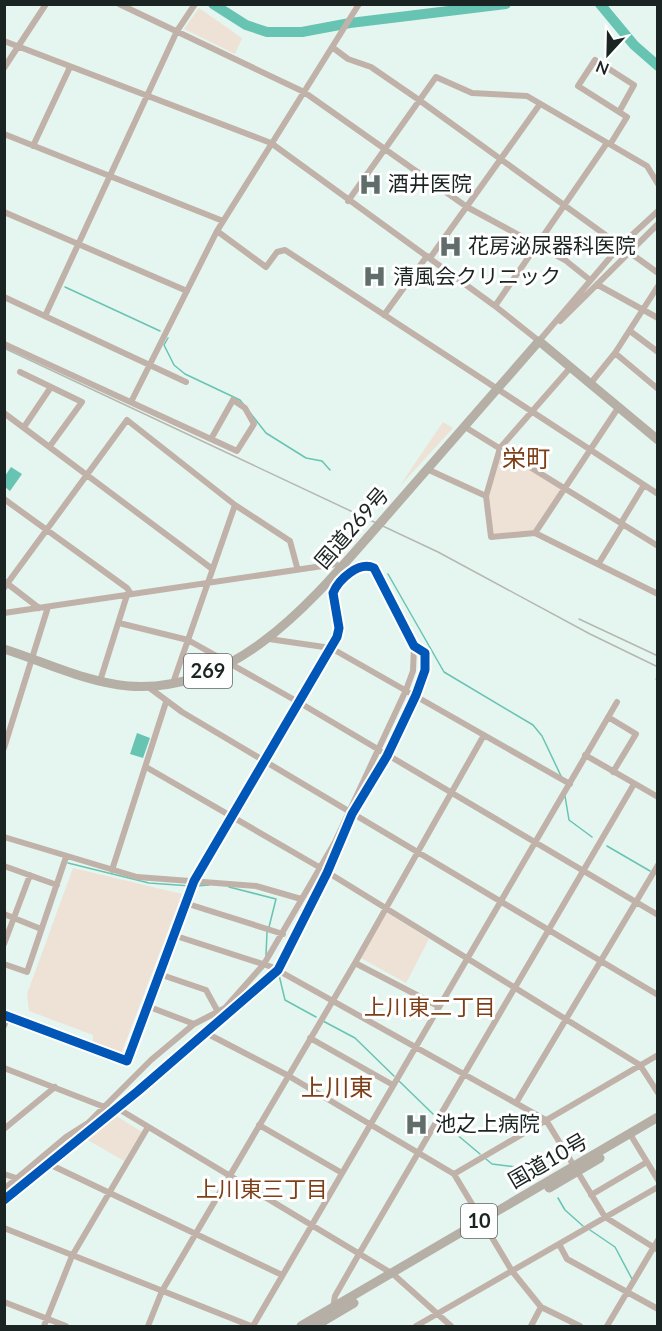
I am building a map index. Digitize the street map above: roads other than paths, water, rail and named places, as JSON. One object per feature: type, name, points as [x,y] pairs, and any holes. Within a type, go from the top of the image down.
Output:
[{"type":"highway","points":[[539,341],[657,440]]},
{"type":"highway","name":"国道269号","points":[[4,649],[100,681],[147,686],[173,684],[226,663],[269,639],[299,614],[429,470],[539,341]]},
{"type":"highway","name":"国道10号","points":[[632,1136],[657,1117]]},
{"type":"highway","name":"国道10号","points":[[301,1326],[334,1311],[632,1136],[657,1124]]},
{"type":"highway","name":"国道10号","points":[[315,1326],[334,1311]]},
{"type":"street","points":[[4,68],[46,4]]},
{"type":"street","points":[[119,4],[304,92],[467,207],[537,244],[590,279]]},
{"type":"street","points":[[45,316],[177,31],[195,4]]},
{"type":"street","points":[[130,402],[217,231],[359,4]]},
{"type":"street","points":[[4,41],[271,143],[495,306],[539,341]]},
{"type":"street","points":[[332,48],[348,59],[371,67],[565,204],[619,247],[657,273]]},
{"type":"street","points":[[495,306],[627,117],[619,112],[578,86],[596,60],[634,85],[619,112]]},
{"type":"street","points":[[33,146],[70,67]]},
{"type":"street","points":[[348,201],[436,77],[472,93],[520,95],[540,104],[647,166],[657,184]]},
{"type":"street","points":[[384,315],[467,207],[540,104]]},
{"type":"street","points":[[4,134],[223,221]]},
{"type":"street","points":[[539,341],[619,247],[657,211]]},
{"type":"street","points":[[4,212],[186,291]]},
{"type":"street","points":[[539,341],[657,224]]},
{"type":"street","points":[[217,231],[266,267],[277,252],[285,250],[657,494]]},
{"type":"street","points":[[598,285],[657,318]]},
{"type":"street","points":[[590,384],[615,353],[657,286]]},
{"type":"street","points":[[4,297],[186,382]]},
{"type":"street","points":[[630,331],[657,352]]},
{"type":"street","points":[[4,344],[237,451],[254,424],[245,408],[233,400],[212,439]]},
{"type":"street","points":[[615,353],[657,389]]},
{"type":"street","points":[[570,368],[534,412],[500,448],[486,496],[490,537],[534,533],[599,563],[657,594]]},
{"type":"street","points":[[20,372],[82,402],[50,446]]},
{"type":"street","points":[[24,427],[51,387]]},
{"type":"street","points":[[534,533],[618,408]]},
{"type":"street","points":[[4,413],[211,568]]},
{"type":"street","points":[[39,608],[6,584],[127,420],[235,505],[290,541],[297,567]]},
{"type":"street","points":[[465,427],[657,546]]},
{"type":"street","points":[[429,470],[486,496]]},
{"type":"street","points":[[599,563],[644,485]]},
{"type":"street","points":[[4,500],[128,588],[129,594],[100,681]]},
{"type":"street","points":[[173,684],[211,568],[235,505]]},
{"type":"street","points":[[4,613],[297,567],[336,564]]},
{"type":"street","points":[[4,1026],[6,1015],[127,1061],[194,881],[332,648],[339,628],[333,593],[349,574],[360,567],[368,565],[374,568],[414,646],[424,653],[423,677],[387,756],[319,867],[283,934],[264,964],[225,1008],[217,1010],[194,1024],[103,1106],[88,1123],[66,1137],[4,1189]]},
{"type":"street","points":[[4,748],[48,607]]},
{"type":"street","points":[[119,623],[188,640],[300,703],[657,915]]},
{"type":"street","points":[[269,639],[332,648],[570,784]]},
{"type":"street","points":[[4,1200],[51,1165],[278,970],[327,873],[376,749],[406,690],[413,671],[414,646]]},
{"type":"street","points":[[147,686],[166,702],[265,762],[657,995]]},
{"type":"street","points":[[112,870],[166,702]]},
{"type":"street","points":[[4,1228],[252,1326],[617,702]]},
{"type":"street","points":[[608,717],[636,734],[614,772]]},
{"type":"street","points":[[4,722],[13,724]]},
{"type":"street","points":[[148,1326],[162,1291],[331,1000],[355,963],[484,735]]},
{"type":"street","points":[[585,755],[634,784],[657,794]]},
{"type":"street","points":[[146,767],[319,867],[640,1065],[657,1093]]},
{"type":"street","points":[[334,1311],[335,1296],[634,784]]},
{"type":"street","points":[[4,837],[137,877],[256,886],[301,899]]},
{"type":"street","points":[[4,964],[27,972],[66,857]]},
{"type":"street","points":[[516,1103],[637,903],[657,865]]},
{"type":"street","points":[[4,866],[57,885]]},
{"type":"street","points":[[4,944],[30,875]]},
{"type":"street","points":[[185,903],[283,934]]},
{"type":"street","points":[[4,914],[41,929]]},
{"type":"street","points":[[173,935],[278,970],[546,1120],[605,1217],[655,1249]]},
{"type":"street","points":[[355,963],[438,1006]]},
{"type":"street","points":[[159,974],[206,990],[217,1010]]},
{"type":"street","points":[[147,1006],[194,1024]]},
{"type":"street","points":[[206,1033],[287,1076],[454,1174],[512,1271],[541,1307],[580,1326]]},
{"type":"street","points":[[310,1038],[393,1085]]},
{"type":"street","points":[[158,1055],[166,1067]]},
{"type":"street","points":[[454,1174],[657,1055]]},
{"type":"street","points":[[4,1068],[103,1106],[117,1108],[395,1275],[451,1326]]},
{"type":"street","points":[[4,1129],[8,1122],[55,1087]]},
{"type":"street","points":[[259,1125],[342,1173]]},
{"type":"street","points":[[44,1326],[72,1256],[148,1127]]},
{"type":"street","points":[[632,1136],[657,1180]]},
{"type":"street","points":[[591,1196],[647,1162]]},
{"type":"street","points":[[51,1165],[196,1232],[282,1275]]},
{"type":"street","points":[[4,1173],[16,1178]]},
{"type":"street","points":[[416,1326],[657,1187]]},
{"type":"street","points":[[607,1326],[655,1249],[657,1240]]},
{"type":"street","points":[[559,1244],[567,1259],[657,1309]]},
{"type":"street","points":[[4,1302],[66,1326]]},
{"type":"street","points":[[531,1326],[541,1307]]},
{"type":"waterway","points":[[213,4],[246,25],[267,32],[302,32],[350,23],[506,4]]},
{"type":"waterway","points":[[600,4],[634,45],[658,66]]},
{"type":"waterway","points":[[65,287],[160,331]]},
{"type":"waterway","points":[[168,338],[164,345],[174,365],[185,374],[240,400],[266,433],[306,458],[322,461],[330,470]]},
{"type":"waterway","points":[[388,574],[444,672],[533,725],[542,736],[561,776]]},
{"type":"waterway","points":[[565,796],[569,820],[592,837]]},
{"type":"waterway","points":[[607,846],[650,871]]},
{"type":"waterway","points":[[68,863],[149,883],[191,886]]},
{"type":"waterway","points":[[196,886],[209,885]]},
{"type":"waterway","points":[[229,887],[276,899],[269,927]]},
{"type":"waterway","points":[[266,955],[267,932]]},
{"type":"waterway","points":[[279,975],[285,1000],[316,1017]]},
{"type":"waterway","points":[[323,1021],[355,1038],[394,1076]]},
{"type":"waterway","points":[[399,1081],[433,1114]]},
{"type":"waterway","points":[[443,1123],[480,1154]]},
{"type":"waterway","points":[[486,1159],[492,1164],[541,1170]]},
{"type":"waterway","points":[[558,1198],[565,1210],[583,1226]]},
{"type":"waterway","points":[[590,1230],[615,1247],[632,1279]]},
{"type":"railway","points":[[4,348],[438,552],[590,634],[658,667]]},
{"type":"railway","points":[[579,619],[658,656]]},
{"type":"place","name":"酒井医院","points":[[370,184]]},
{"type":"place","name":"花房泌尿器科医院","points":[[450,246]]},
{"type":"place","name":"清風会クリニック","points":[[375,277]]},
{"type":"place","name":"池之上病院","points":[[417,1124]]},
{"type":"district","name":"栄町","points":[[526,459]]},
{"type":"district","name":"上川東二丁目","points":[[430,1007]]},
{"type":"district","name":"上川東","points":[[337,1088]]},
{"type":"district","name":"上川東三丁目","points":[[262,1189]]}]
